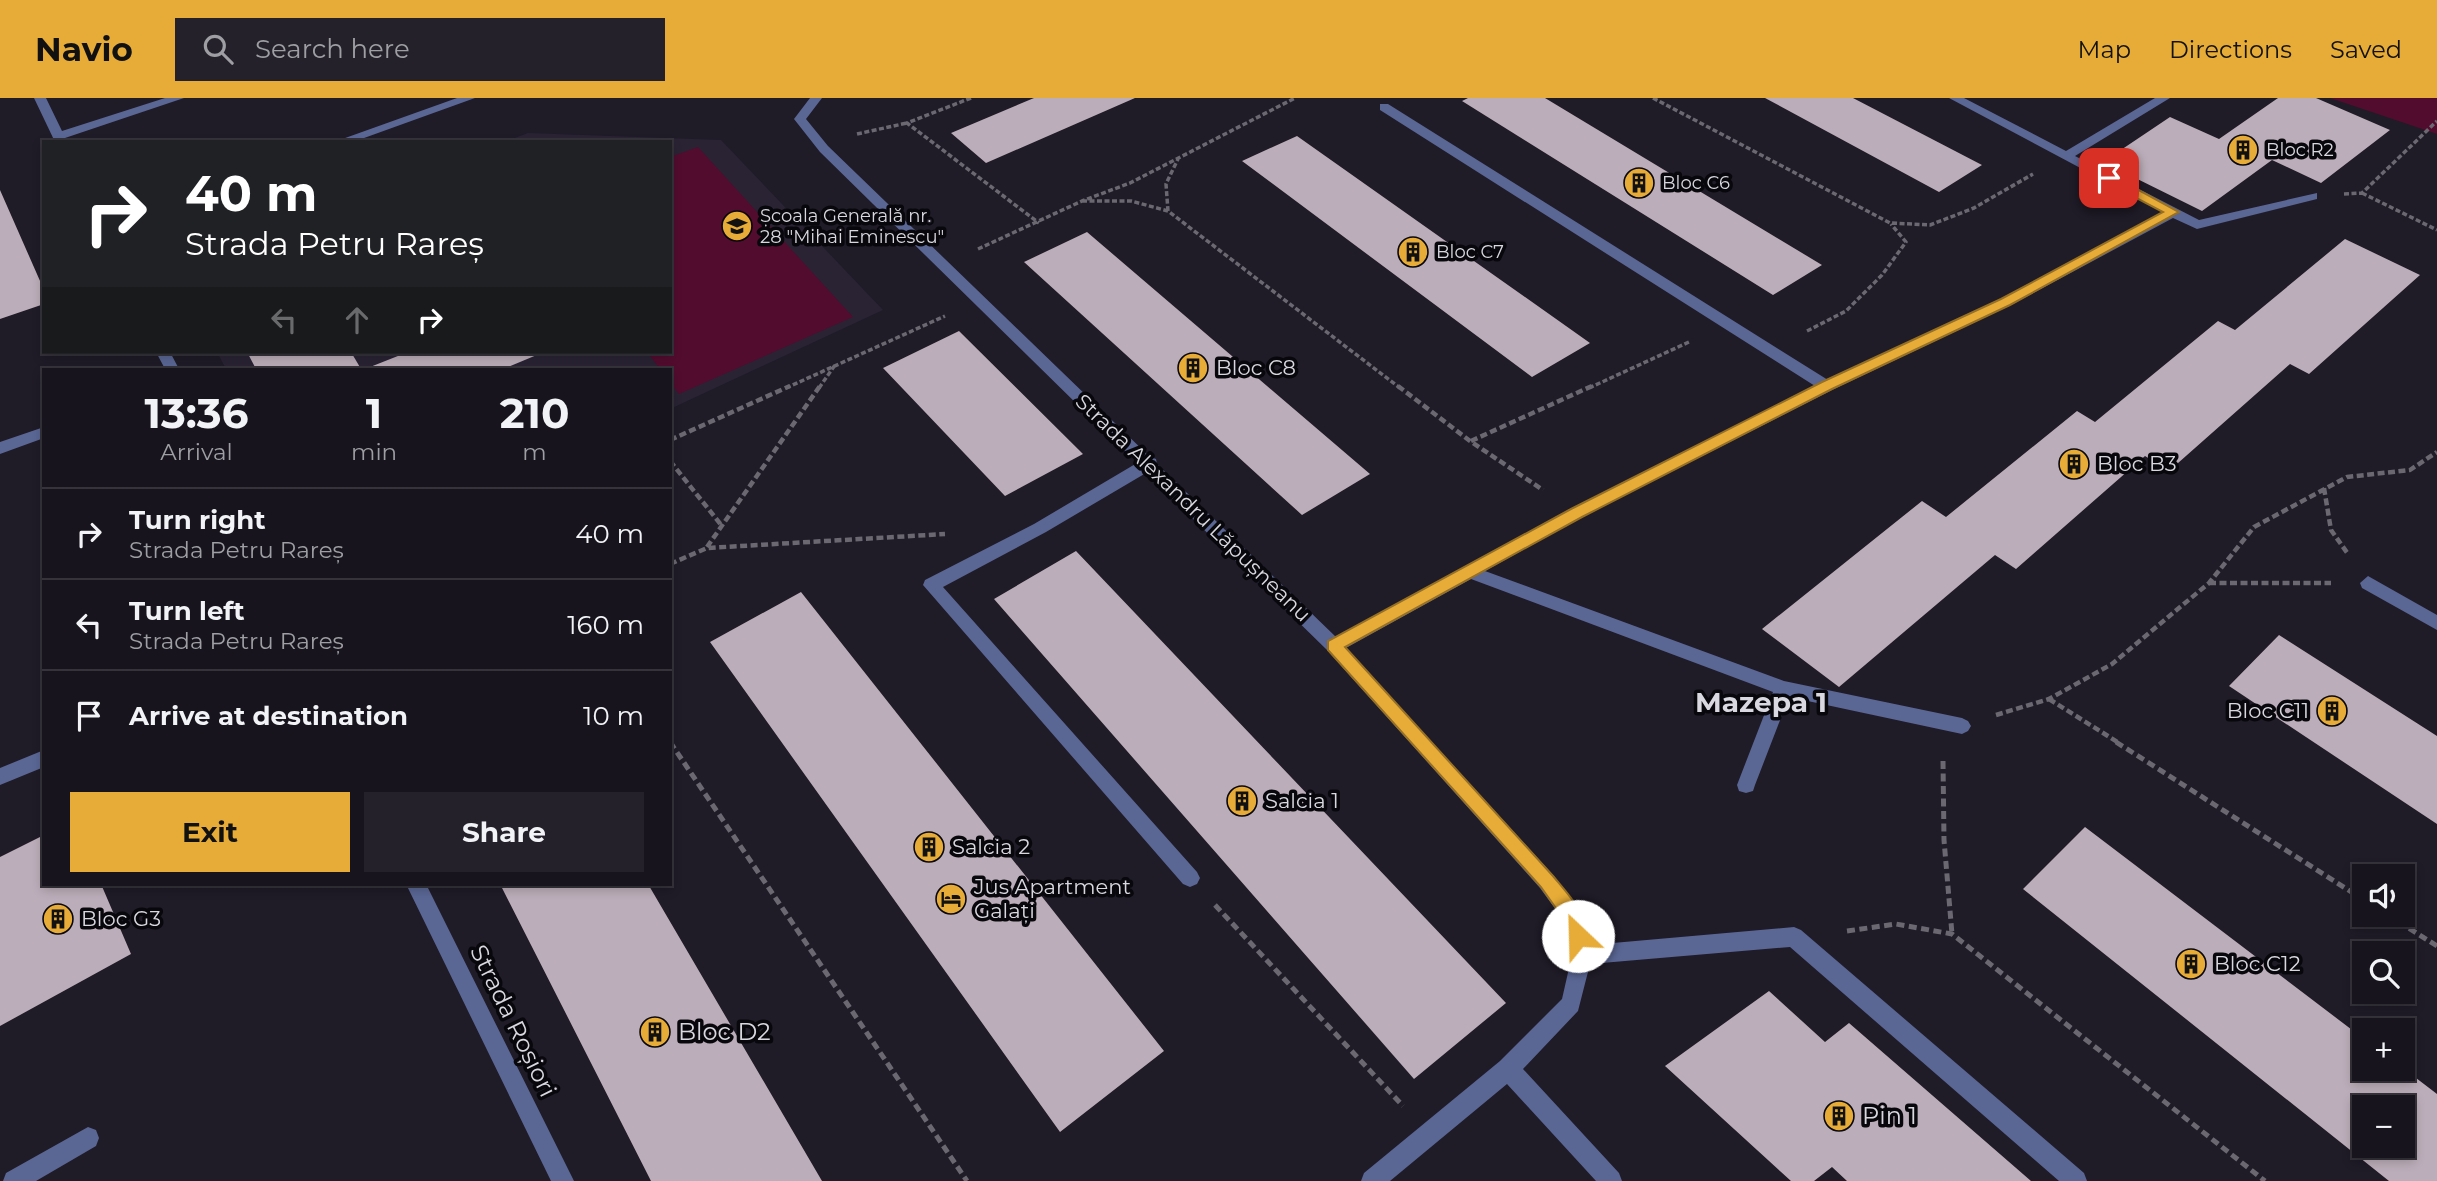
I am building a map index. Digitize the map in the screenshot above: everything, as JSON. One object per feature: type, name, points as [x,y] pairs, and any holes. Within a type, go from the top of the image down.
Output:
[{"type":"street","points":[[40,98],[59,139],[177,98]]},
{"type":"street","points":[[346,140],[469,98]]},
{"type":"street","name":"Strada Alexandru Lăpușneanu","points":[[816,98],[800,119],[824,149],[978,302],[1150,463],[1334,646],[1547,882],[1573,918],[1582,955],[1571,1004],[1508,1069],[1372,1181]]},
{"type":"street","points":[[1955,98],[2197,225],[2312,196]]},
{"type":"street","points":[[2066,156],[2164,98]]},
{"type":"street","points":[[1384,107],[1827,386]]},
{"type":"street","points":[[1334,646],[1576,513],[1827,386],[2006,302],[2173,212]]},
{"type":"street","points":[[0,448],[42,433]]},
{"type":"street","points":[[1150,463],[1040,528],[931,585],[1190,878]]},
{"type":"street","points":[[1471,572],[1783,688],[1962,726]]},
{"type":"street","points":[[2368,583],[2437,623]]},
{"type":"street","points":[[1746,785],[1783,688]]},
{"type":"street","points":[[0,777],[42,759]]},
{"type":"street","name":"Strada Roșiori","points":[[417,886],[563,1181]]},
{"type":"street","points":[[1582,955],[1794,937],[2076,1181]]},
{"type":"street","points":[[1508,1069],[1611,1181]]},
{"type":"street","points":[[14,1181],[88,1138]]},
{"type":"path","points":[[824,149],[856,134],[907,123],[971,98]]},
{"type":"path","points":[[941,264],[1039,223],[1178,159],[1295,98]]},
{"type":"path","points":[[1653,98],[1890,223],[1906,242],[1882,275],[1846,312],[1769,349]]},
{"type":"path","points":[[2362,193],[2437,121]]},
{"type":"path","points":[[907,123],[1039,223]]},
{"type":"path","points":[[1890,223],[1930,225],[1963,213],[2066,156]]},
{"type":"path","points":[[1168,211],[1166,184],[1178,159]]},
{"type":"path","points":[[2312,196],[2362,193],[2437,230]]},
{"type":"path","points":[[1082,201],[1131,201],[1168,211],[1470,441],[1576,513]]},
{"type":"path","points":[[672,439],[978,302]]},
{"type":"path","points":[[1470,441],[1727,325]]},
{"type":"path","points":[[707,548],[835,365]]},
{"type":"path","points":[[1952,934],[1944,840],[1943,761],[1962,726],[2049,699],[2112,664],[2208,583],[2254,527],[2347,477],[2410,470],[2437,452]]},
{"type":"path","points":[[672,464],[722,526]]},
{"type":"path","points":[[2324,488],[2331,530],[2368,583]]},
{"type":"path","points":[[672,563],[707,548],[957,533]]},
{"type":"path","points":[[2208,583],[2368,583]]},
{"type":"path","points":[[2049,699],[2352,892]]},
{"type":"path","points":[[672,744],[967,1181]]},
{"type":"path","points":[[1190,878],[1430,1134]]},
{"type":"path","points":[[1794,937],[1896,924],[1952,934],[2265,1181]]},
{"type":"path","points":[[2407,927],[2437,946]]},
{"type":"shaded area","points":[[2330,98],[2437,98],[2437,134]]},
{"type":"shaded area","name":"Școala Generală nr. 28 \"Mihai Eminescu\"","points":[[528,133],[721,140],[883,310],[672,408],[672,368],[225,368],[218,354],[672,354],[672,140],[509,140]]},
{"type":"shaded area","points":[[698,147],[853,317],[679,394],[672,385],[672,368],[659,368],[649,354],[672,354],[672,156]]},
{"type":"building","points":[[1034,98],[1135,98],[986,163],[951,133]]},
{"type":"building","name":"Bloc C6","points":[[1468,98],[1545,98],[1822,265],[1773,295],[1462,101]]},
{"type":"building","points":[[1765,98],[1853,98],[1982,165],[1939,192]]},
{"type":"building","name":"Bloc R2","points":[[2278,98],[2316,98],[2390,130],[2321,183],[2272,160],[2202,211],[2103,162],[2170,117],[2219,139]]},
{"type":"building","name":"Bloc C7","points":[[1297,136],[1590,343],[1532,377],[1242,161]]},
{"type":"building","points":[[0,190],[42,285],[42,305],[0,319]]},
{"type":"building","name":"Bloc C8","points":[[1087,232],[1370,474],[1302,515],[1024,262]]},
{"type":"building","name":"Bloc B3","points":[[2345,239],[2420,275],[2309,374],[2290,364],[2169,471],[2145,456],[2016,569],[1995,555],[1839,687],[1762,629],[1922,501],[1946,517],[2077,411],[2095,422],[2218,321],[2235,330]]},
{"type":"building","points":[[959,331],[1083,454],[1005,496],[883,368]]},
{"type":"building","points":[[248,354],[352,354],[360,368],[255,368]]},
{"type":"building","points":[[403,354],[539,354],[505,368],[368,368]]},
{"type":"building","name":"Salcia 1","points":[[1076,551],[1506,1003],[1414,1079],[994,599]]},
{"type":"building","name":"Salcia 2","points":[[801,592],[1164,1051],[1060,1132],[710,642]]},
{"type":"building","name":"Bloc C11","points":[[2279,635],[2437,736],[2437,824],[2229,686]]},
{"type":"building","name":"Bloc C12","points":[[2085,827],[2352,1030],[2352,1081],[2415,1081],[2415,1077],[2437,1094],[2437,1181],[2389,1181],[2360,1158],[2415,1158],[2415,1095],[2352,1095],[2352,1151],[2023,889]]},
{"type":"building","name":"Bloc G3","points":[[42,836],[42,886],[102,886],[131,954],[0,1026],[0,857]]},
{"type":"building","name":"Bloc D2","points":[[501,886],[649,886],[822,1181],[651,1181]]},
{"type":"building","name":"Pin 1","points":[[1769,991],[1825,1042],[1849,1023],[2031,1181],[1847,1181],[1832,1167],[1814,1181],[1791,1181],[1665,1066]]},
{"type":"place","name":"Bloc R2","points":[[2243,150]]},
{"type":"place","name":"Bloc C6","points":[[1639,183]]},
{"type":"place","name":"Școala Generală nr. 28 \"Mihai Eminescu\"","points":[[737,226]]},
{"type":"place","name":"Bloc C7","points":[[1413,252]]},
{"type":"place","name":"Bloc C8","points":[[1193,368]]},
{"type":"place","name":"Bloc B3","points":[[2074,464]]},
{"type":"place","name":"Bloc C11","points":[[2332,711]]},
{"type":"place","name":"Salcia 1","points":[[1242,801]]},
{"type":"place","name":"Salcia 2","points":[[929,847]]},
{"type":"place","name":"Jus Apartment Galați","points":[[951,899]]},
{"type":"place","name":"Bloc G3","points":[[58,919]]},
{"type":"place","name":"Bloc C12","points":[[2191,964]]},
{"type":"place","name":"Bloc D2","points":[[655,1032]]},
{"type":"place","name":"Pin 1","points":[[1839,1116]]},
{"type":"district","name":"Mazepa 1","points":[[1761,702]]},
{"type":"route","points":[[1578,936],[1573,918],[1547,882],[1334,646],[1576,513],[1827,386],[2006,302],[2173,212],[2109,178]]}]
